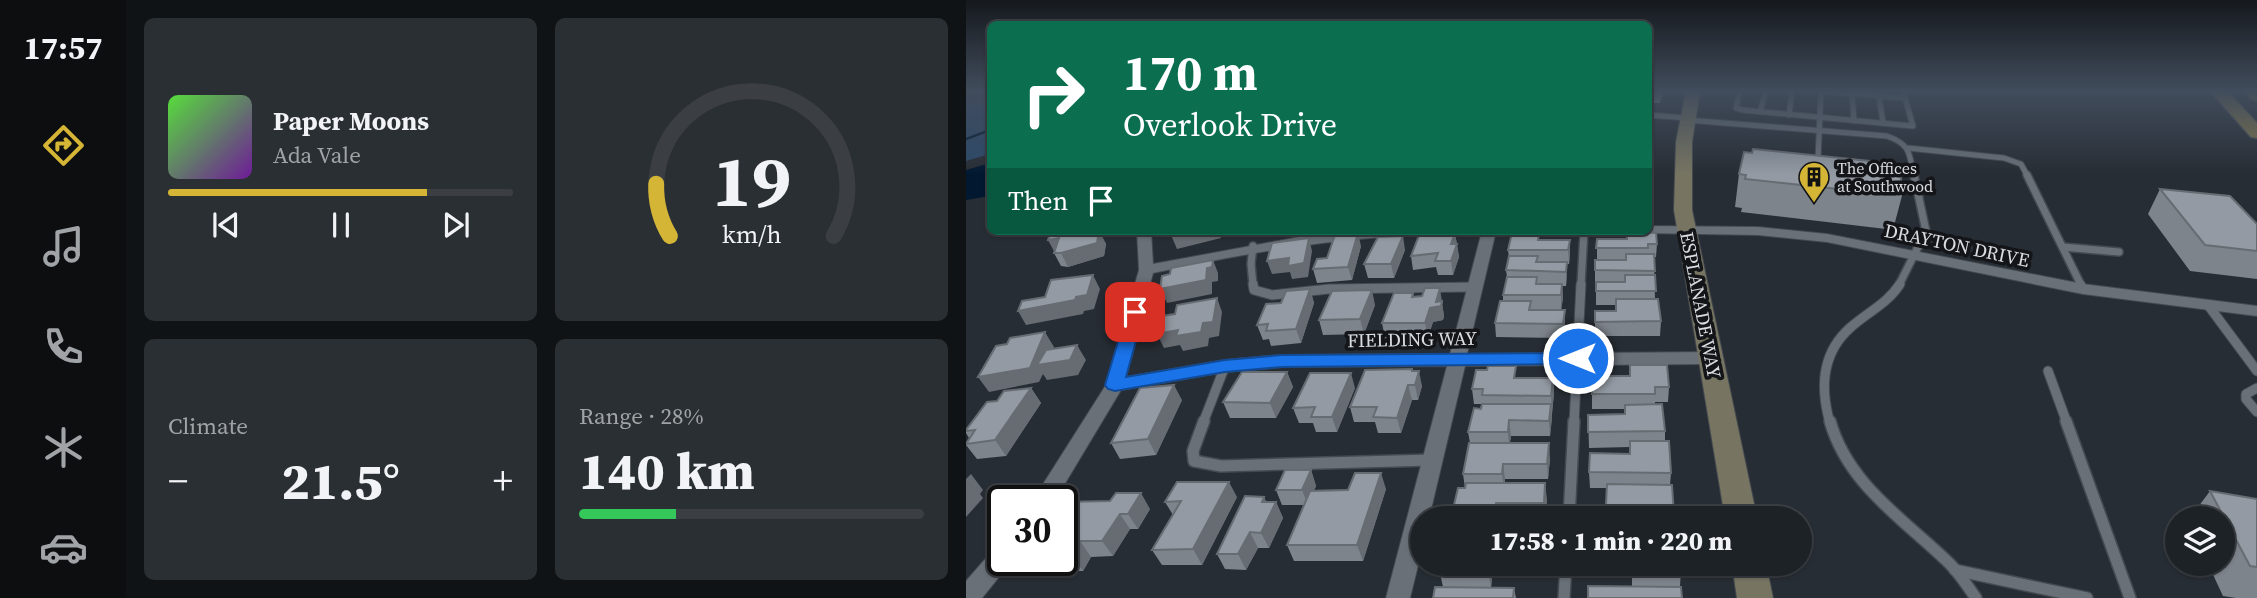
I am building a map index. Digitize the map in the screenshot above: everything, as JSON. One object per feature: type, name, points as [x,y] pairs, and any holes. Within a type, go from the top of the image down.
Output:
[{"type":"main road","points":[[2244,119],[2257,133]]},
{"type":"street","name":"ESPLANADE WAY","points":[[1688,119],[1682,165],[1686,230],[1739,506]]},
{"type":"street","name":"DRAYTON DRIVE","points":[[1652,230],[1758,232],[1827,238],[2082,289],[2257,312]]},
{"type":"street","points":[[1054,485],[1115,385],[1146,271],[1144,235]]},
{"type":"street","points":[[1146,271],[1253,246],[1330,235]]},
{"type":"street","points":[[1398,598],[1488,235]]},
{"type":"street","name":"FIELDING WAY","points":[[1115,385],[1225,366],[1282,361],[1711,358]]},
{"type":"street","points":[[967,598],[987,574]]},
{"type":"street","points":[[1751,576],[1755,598]]},
{"type":"lane","points":[[1697,119],[1887,136],[1901,141],[1908,148],[1926,231],[1893,295],[1847,329],[1825,364],[1824,401],[1836,443],[1867,489],[1955,570],[1976,598]]},
{"type":"lane","points":[[1820,119],[1818,159],[1828,172]]},
{"type":"lane","points":[[1830,119],[1913,126],[1911,119]]},
{"type":"lane","points":[[1882,119],[1883,123]]},
{"type":"lane","points":[[1908,148],[2004,158],[2021,164],[2082,289]]},
{"type":"lane","points":[[1906,191],[1918,193]]},
{"type":"lane","points":[[1570,506],[1584,235]]},
{"type":"lane","points":[[1253,246],[1254,290],[1272,295],[1329,289],[1475,287]]},
{"type":"lane","points":[[2063,247],[2119,252]]},
{"type":"lane","points":[[2208,305],[2257,372]]},
{"type":"lane","points":[[1225,366],[1193,451],[1194,461],[1221,466],[1432,460]]},
{"type":"lane","points":[[2048,371],[2130,598]]},
{"type":"lane","points":[[2257,388],[2246,394],[2246,399],[2257,412]]},
{"type":"lane","points":[[1955,570],[2087,598]]},
{"type":"lane","points":[[1564,598],[1565,576]]},
{"type":"shaded area","points":[[966,119],[987,119],[987,155],[966,161]]},
{"type":"shaded area","points":[[987,164],[987,196],[966,200],[966,170]]},
{"type":"building","points":[[1753,149],[1889,163],[1890,167],[1899,168],[1903,192],[1894,191],[1895,195],[1745,179],[1746,175],[1739,174],[1744,152],[1752,153]]},
{"type":"building","points":[[2160,189],[2230,196],[2257,224],[2257,251],[2205,245]]},
{"type":"building","points":[[1656,233],[1657,244],[1648,244],[1648,248],[1596,248],[1597,239],[1627,239],[1627,235]]},
{"type":"building","points":[[1050,235],[1098,235],[1097,243],[1061,253],[1054,253],[1059,238],[1048,240]]},
{"type":"building","points":[[1335,235],[1357,235],[1348,267],[1313,269],[1317,259],[1327,258]]},
{"type":"building","points":[[1419,235],[1454,235],[1451,244],[1457,244],[1451,261],[1435,261],[1438,253],[1411,256]]},
{"type":"building","points":[[1512,235],[1539,235],[1538,240],[1570,240],[1568,250],[1508,250]]},
{"type":"building","points":[[1403,236],[1391,264],[1364,264],[1378,237]]},
{"type":"building","points":[[1309,238],[1304,263],[1288,266],[1289,258],[1267,261],[1272,243]]},
{"type":"building","points":[[1626,254],[1654,254],[1655,271],[1595,270],[1595,260],[1626,260]]},
{"type":"building","points":[[1509,256],[1538,256],[1536,262],[1567,262],[1566,272],[1506,270]]},
{"type":"building","points":[[1213,260],[1212,267],[1207,268],[1206,280],[1160,289],[1162,276],[1170,274],[1171,268]]},
{"type":"building","points":[[1093,275],[1087,295],[1076,297],[1075,300],[1018,311],[1022,301],[1045,297],[1051,280]]},
{"type":"building","points":[[1625,275],[1655,275],[1656,291],[1596,291],[1596,282],[1625,282]]},
{"type":"building","points":[[1507,277],[1537,277],[1536,284],[1562,284],[1561,295],[1503,295]]},
{"type":"building","points":[[1425,288],[1440,288],[1436,302],[1442,301],[1441,306],[1430,308],[1425,323],[1382,323],[1394,293],[1422,296]]},
{"type":"building","points":[[1310,289],[1296,329],[1266,331],[1268,324],[1257,325],[1266,304],[1281,303],[1286,291]]},
{"type":"building","points":[[1372,290],[1360,319],[1319,320],[1332,291]]},
{"type":"building","points":[[1217,298],[1213,322],[1203,323],[1201,332],[1176,336],[1178,330],[1157,334],[1161,316],[1175,314],[1177,305]]},
{"type":"building","points":[[1616,299],[1658,299],[1661,321],[1595,322],[1595,311],[1616,311]]},
{"type":"building","points":[[1500,301],[1531,301],[1529,310],[1565,310],[1563,324],[1495,323]]},
{"type":"building","points":[[1045,332],[1030,368],[978,377],[996,346],[1007,344],[1010,338]]},
{"type":"building","points":[[1077,345],[1070,360],[1037,365],[1046,350]]},
{"type":"building","points":[[1630,365],[1667,365],[1669,387],[1655,387],[1655,394],[1592,394],[1592,376],[1630,376]]},
{"type":"building","points":[[1488,366],[1516,366],[1514,378],[1553,378],[1551,396],[1482,395],[1483,389],[1472,389],[1476,370],[1487,370]]},
{"type":"building","points":[[1365,370],[1419,371],[1415,385],[1408,385],[1397,418],[1373,417],[1377,407],[1350,407]]},
{"type":"building","points":[[1242,372],[1287,372],[1270,403],[1223,402]]},
{"type":"building","points":[[1310,373],[1351,373],[1332,417],[1311,417],[1315,407],[1293,408]]},
{"type":"building","points":[[1174,385],[1148,439],[1111,443],[1140,388]]},
{"type":"building","points":[[1031,388],[995,440],[966,444],[975,430],[966,430],[987,402],[997,401],[1004,391]]},
{"type":"building","points":[[1482,404],[1551,404],[1549,421],[1509,420],[1508,432],[1468,432],[1474,408],[1481,409]]},
{"type":"building","points":[[1662,404],[1665,431],[1588,432],[1588,415],[1625,414],[1625,405]]},
{"type":"building","points":[[1630,441],[1669,441],[1671,473],[1589,472],[1590,453],[1630,454]]},
{"type":"building","points":[[1469,443],[1549,443],[1547,464],[1503,464],[1502,474],[1463,474]]},
{"type":"building","points":[[1285,470],[1311,470],[1302,490],[1276,490]]},
{"type":"building","points":[[1355,473],[1381,473],[1357,545],[1287,545],[1310,491],[1348,490]]},
{"type":"building","points":[[1177,482],[1229,482],[1193,549],[1152,550],[1181,501],[1165,502]]},
{"type":"building","points":[[1466,483],[1545,483],[1544,503],[1454,506],[1458,488],[1465,488]]},
{"type":"building","points":[[1607,484],[1672,485],[1673,506],[1606,505]]},
{"type":"building","points":[[2210,491],[2257,499],[2257,567],[2250,566],[2235,538],[2235,506],[2218,506]]},
{"type":"building","points":[[1116,493],[1141,493],[1128,514],[1120,514],[1102,541],[1080,541],[1078,544],[1078,502],[1110,501]]},
{"type":"building","points":[[1245,496],[1264,497],[1262,502],[1276,502],[1261,533],[1250,532],[1238,554],[1217,554]]},
{"type":"building","points":[[1588,586],[1681,587],[1682,598],[1588,598]]},
{"type":"building","points":[[1435,587],[1514,588],[1513,598],[1433,598]]},
{"type":"waterway","points":[[966,139],[987,131]]},
{"type":"place","name":"The Offices at Southwood","points":[[1814,204]]},
{"type":"route","points":[[1135,312],[1115,385],[1225,366],[1282,361],[1578,358]]}]
